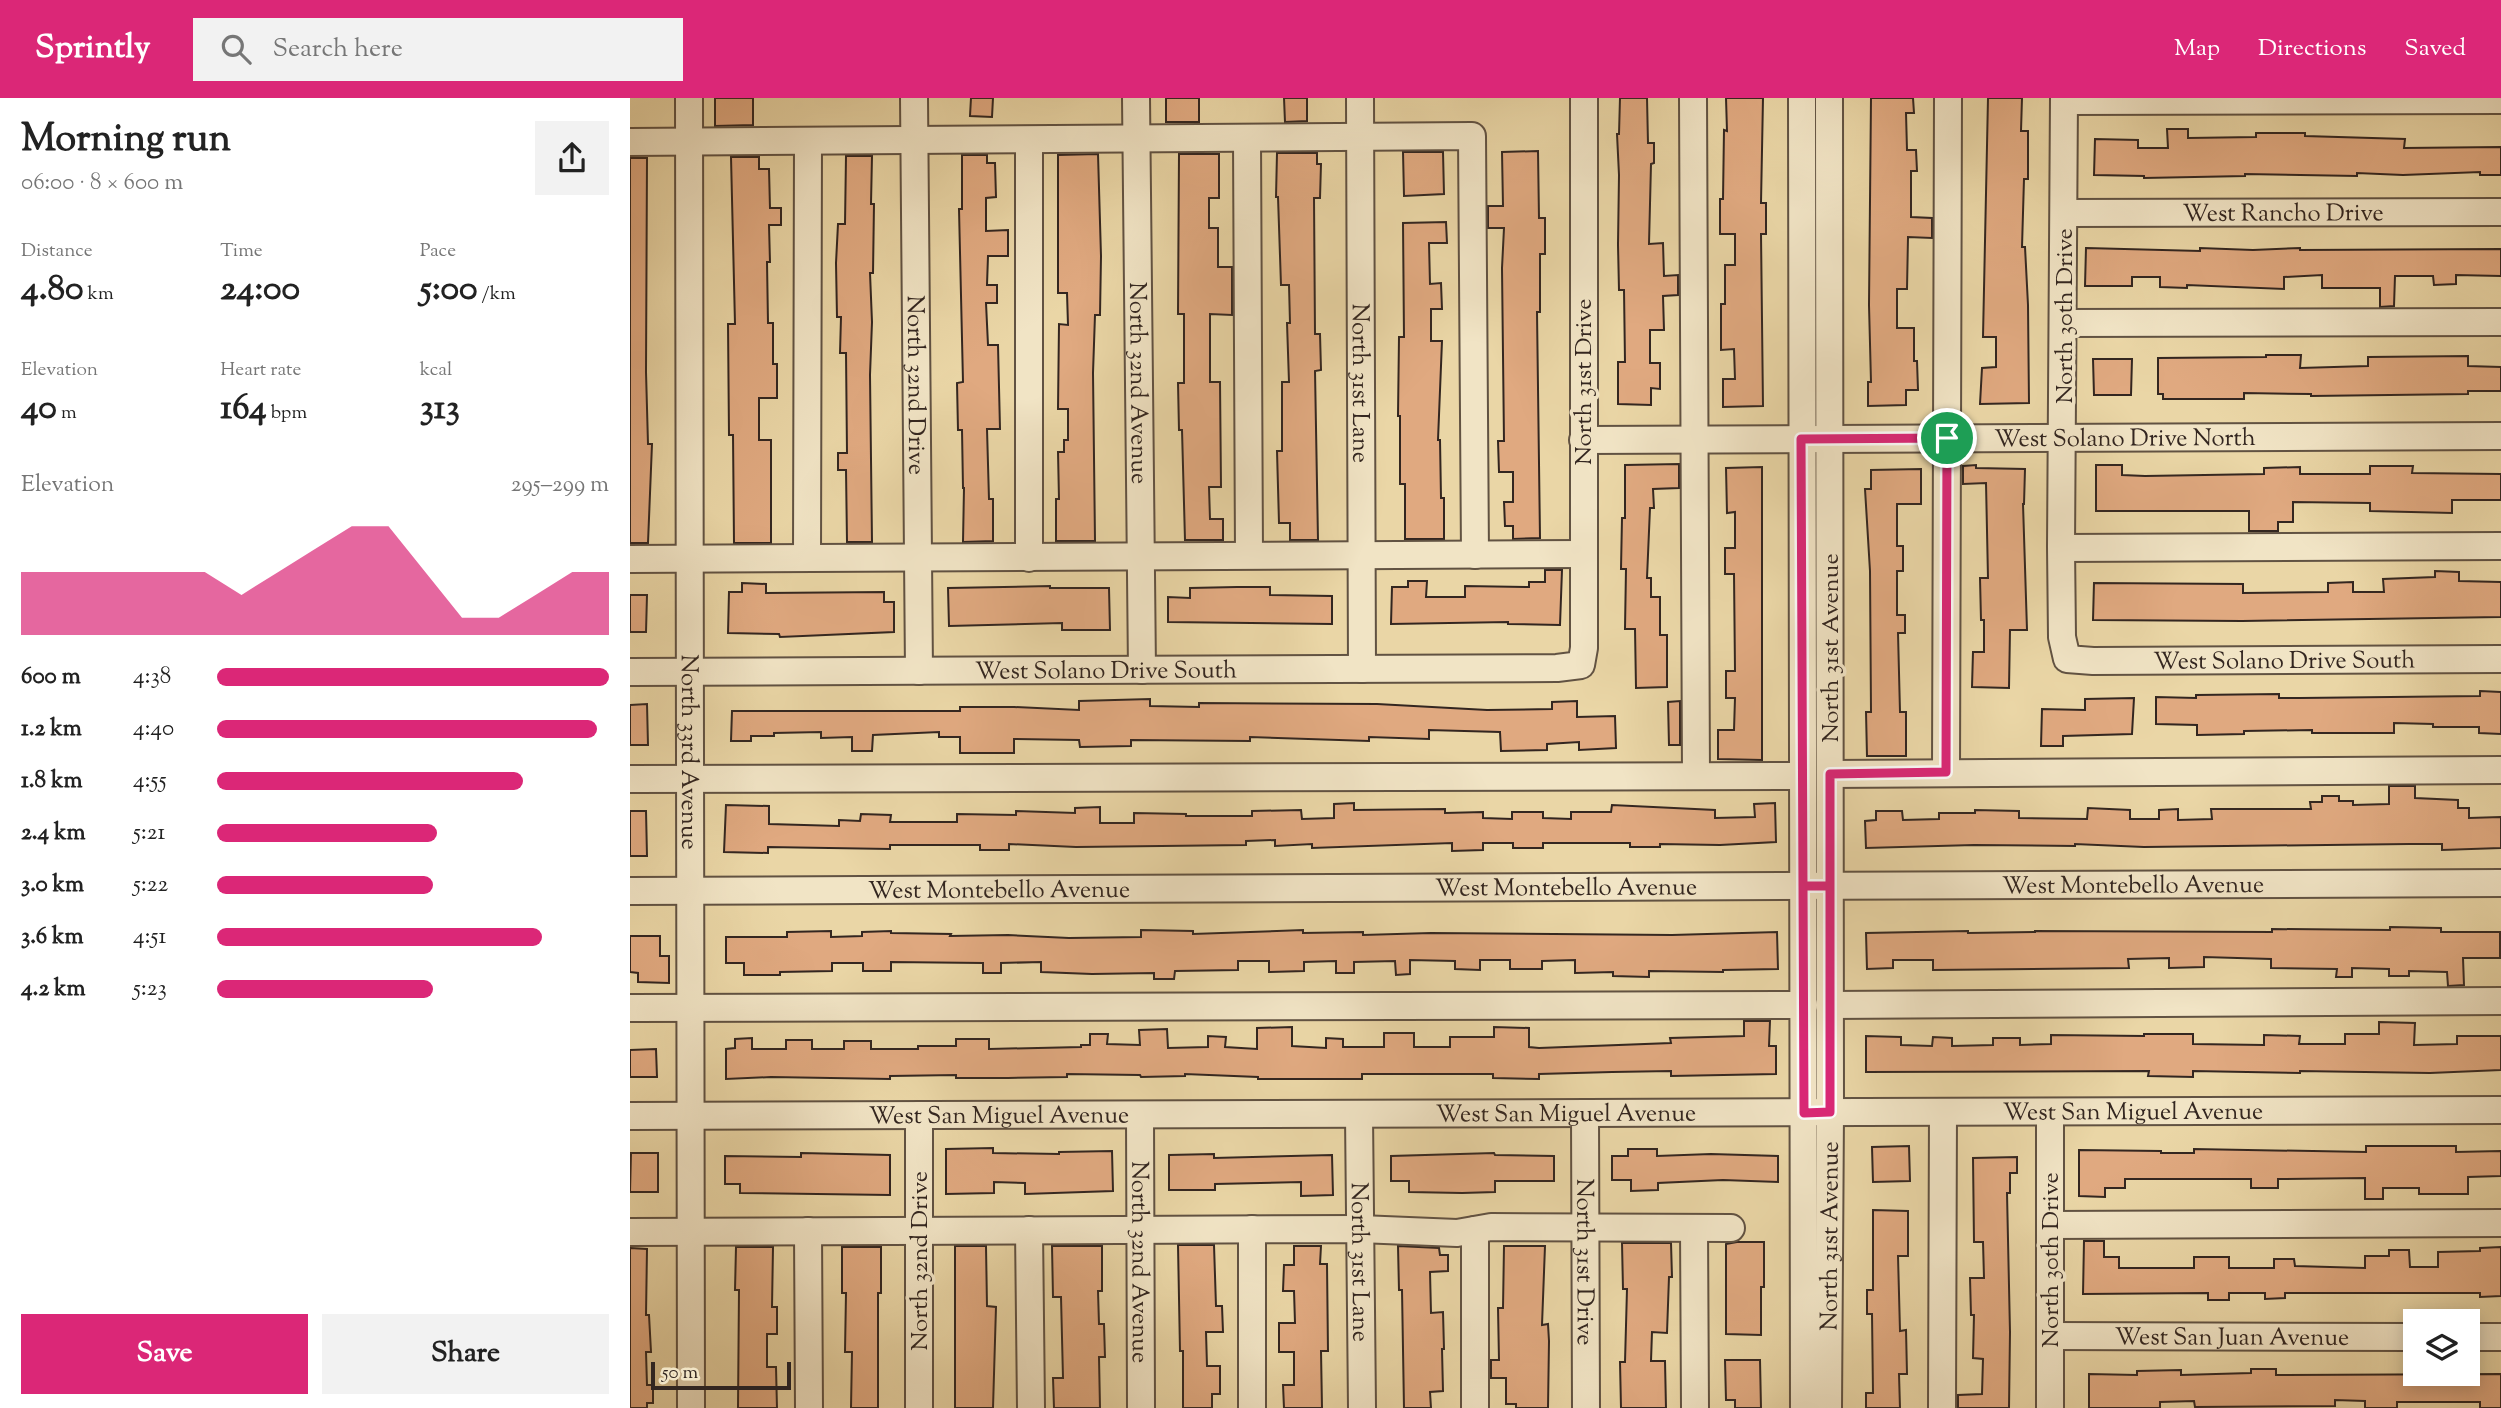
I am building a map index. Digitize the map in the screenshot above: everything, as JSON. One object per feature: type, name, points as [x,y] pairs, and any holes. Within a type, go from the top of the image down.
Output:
[{"type":"street","name":"North 33rd Avenue","points":[[689,98],[691,1408]]},
{"type":"street","name":"North 32nd Drive","points":[[914,98],[919,671]]},
{"type":"street","name":"North 32nd Avenue","points":[[1136,98],[1142,670]]},
{"type":"street","name":"North 31st Lane","points":[[1360,98],[1362,669]]},
{"type":"street","name":"North 31st Drive","points":[[1581,666],[1584,648],[1584,98]]},
{"type":"street","points":[[1693,98],[1696,775]]},
{"type":"street","points":[[1946,772],[1948,98]]},
{"type":"street","points":[[1802,100],[1829,101]]},
{"type":"street","name":"North 31st Avenue","points":[[1802,100],[1803,886],[1830,1112],[1828,1408]]},
{"type":"street","points":[[2064,100],[2501,100]]},
{"type":"street","name":"North 30th Drive","points":[[2064,100],[2062,548],[2063,637],[2067,659]]},
{"type":"street","name":"North 31st Avenue","points":[[1804,1408],[1804,1113],[1830,886],[1829,101]]},
{"type":"street","points":[[630,142],[1472,136],[1475,555]]},
{"type":"street","points":[[1247,139],[1250,555]]},
{"type":"street","points":[[1029,140],[1029,558]]},
{"type":"street","points":[[807,558],[808,142]]},
{"type":"street","name":"West Rancho Drive","points":[[2064,213],[2501,212]]},
{"type":"street","points":[[2064,323],[2501,322]]},
{"type":"street","name":"West Solano Drive North","points":[[1583,440],[2501,436]]},
{"type":"street","points":[[2062,548],[2501,546]]},
{"type":"street","points":[[630,559],[1583,554]]},
{"type":"street","name":"West Solano Drive South","points":[[2067,659],[2501,659]]},
{"type":"street","name":"West Solano Drive South","points":[[630,672],[1581,666]]},
{"type":"street","points":[[1830,774],[2501,770]]},
{"type":"street","points":[[630,779],[1802,776]]},
{"type":"street","name":"West Montebello Avenue","points":[[630,891],[2501,883]]},
{"type":"street","points":[[630,1008],[2501,1001]]},
{"type":"street","name":"West San Miguel Avenue","points":[[630,1116],[2501,1110]]},
{"type":"street","points":[[1942,1112],[1942,1408]]},
{"type":"street","name":"North 30th Drive","points":[[2050,1112],[2050,1408]]},
{"type":"street","name":"North 32nd Drive","points":[[919,1115],[919,1408]]},
{"type":"street","name":"North 32nd Avenue","points":[[1140,1115],[1141,1408]]},
{"type":"street","name":"North 31st Lane","points":[[1359,1115],[1362,1408]]},
{"type":"street","name":"North 31st Drive","points":[[1585,1115],[1586,1408]]},
{"type":"street","points":[[2050,1225],[2501,1223]]},
{"type":"street","points":[[630,1232],[1360,1229],[1457,1233],[1491,1227],[1731,1228]]},
{"type":"street","points":[[1694,1228],[1695,1408]]},
{"type":"street","points":[[1252,1229],[1252,1408]]},
{"type":"street","points":[[1029,1230],[1031,1408]]},
{"type":"street","points":[[1475,1230],[1475,1408]]},
{"type":"street","points":[[808,1231],[808,1408]]},
{"type":"street","name":"West San Juan Avenue","points":[[2050,1336],[2403,1337]]},
{"type":"street","points":[[2480,1337],[2501,1337]]},
{"type":"building","points":[[715,98],[753,98],[753,125],[715,126]]},
{"type":"building","points":[[971,98],[993,98],[992,117],[970,116]]},
{"type":"building","points":[[1166,98],[1199,98],[1199,122],[1166,122]]},
{"type":"building","points":[[1284,98],[1307,98],[1307,121],[1285,122]]},
{"type":"building","points":[[1620,98],[1647,98],[1648,143],[1654,143],[1649,244],[1663,243],[1664,276],[1678,275],[1678,295],[1663,296],[1664,330],[1650,330],[1650,363],[1660,363],[1660,389],[1651,388],[1651,405],[1618,404],[1618,362],[1625,362],[1624,290],[1619,290],[1618,245],[1617,134]]},
{"type":"building","points":[[1726,98],[1763,98],[1761,203],[1766,203],[1766,234],[1761,234],[1763,406],[1723,407],[1723,379],[1735,379],[1734,349],[1721,350],[1721,304],[1725,304],[1725,265],[1735,265],[1735,234],[1720,234],[1724,130],[1727,131]]},
{"type":"building","points":[[1871,98],[1913,98],[1914,113],[1906,113],[1907,150],[1916,150],[1917,171],[1911,171],[1911,217],[1932,218],[1932,238],[1908,237],[1907,289],[1897,289],[1897,328],[1914,328],[1914,361],[1917,361],[1918,390],[1906,390],[1906,405],[1868,406],[1868,382],[1871,382]]},
{"type":"building","points":[[1988,98],[2022,98],[2021,131],[2028,131],[2028,179],[2024,179],[2022,247],[2025,247],[2028,305],[2029,403],[1980,404],[1982,368],[1996,367],[1996,337],[1983,337]]},
{"type":"building","points":[[2167,129],[2188,129],[2188,138],[2305,133],[2305,136],[2405,139],[2404,148],[2501,147],[2501,175],[2480,175],[2480,172],[2403,175],[2357,173],[2357,176],[2245,174],[2144,178],[2094,175],[2095,139],[2138,140],[2138,148],[2168,148]]},
{"type":"building","points":[[1538,151],[1539,218],[1545,218],[1545,254],[1540,254],[1540,312],[1537,312],[1540,538],[1513,539],[1513,526],[1505,526],[1504,502],[1513,502],[1513,472],[1499,472],[1498,441],[1504,441],[1504,228],[1488,228],[1488,206],[1503,206],[1502,152]]},
{"type":"building","points":[[1403,152],[1443,152],[1444,194],[1404,196]]},
{"type":"building","points":[[1277,153],[1317,153],[1317,164],[1321,164],[1320,198],[1314,198],[1315,334],[1320,334],[1321,370],[1315,371],[1318,540],[1290,540],[1290,523],[1279,523],[1277,451],[1282,451],[1282,382],[1289,382],[1287,323],[1290,323],[1289,285],[1281,285],[1276,197]]},
{"type":"building","points":[[1098,154],[1101,256],[1100,315],[1095,315],[1093,373],[1095,541],[1056,541],[1058,452],[1064,452],[1064,440],[1068,440],[1068,409],[1058,409],[1059,324],[1068,325],[1067,293],[1058,293],[1058,155]]},
{"type":"building","points":[[1179,154],[1219,154],[1219,198],[1209,198],[1209,228],[1218,228],[1218,267],[1232,267],[1232,315],[1210,314],[1210,382],[1220,382],[1221,487],[1209,487],[1210,519],[1223,519],[1223,540],[1185,540],[1178,383],[1184,383],[1184,314],[1178,314]]},
{"type":"building","points":[[962,155],[987,155],[987,163],[995,163],[996,197],[986,198],[986,231],[1008,230],[1008,256],[988,256],[987,285],[997,285],[997,303],[986,303],[988,345],[998,345],[1000,429],[987,429],[989,499],[993,499],[993,541],[963,542],[962,430],[958,430],[957,383],[963,382],[959,209],[962,209]]},
{"type":"building","points":[[846,156],[872,156],[872,542],[847,542],[846,470],[838,470],[838,453],[847,453],[846,353],[840,353],[841,317],[837,317],[836,263],[838,224],[845,224]]},
{"type":"building","points":[[731,157],[759,157],[759,169],[769,169],[770,208],[781,208],[781,225],[769,225],[770,262],[767,262],[768,323],[773,323],[773,364],[777,364],[777,398],[759,398],[759,440],[771,440],[771,543],[734,543],[728,324],[735,324]]},
{"type":"building","points":[[630,158],[647,158],[646,372],[648,444],[652,444],[648,543],[630,543]]},
{"type":"building","points":[[1446,222],[1447,243],[1429,243],[1430,284],[1441,283],[1442,309],[1431,309],[1431,341],[1442,341],[1438,440],[1441,498],[1444,498],[1444,539],[1405,539],[1405,484],[1400,484],[1398,416],[1399,337],[1404,337],[1403,223]]},
{"type":"building","points":[[2086,248],[2200,251],[2200,248],[2501,249],[2501,276],[2456,275],[2456,284],[2434,285],[2433,276],[2395,276],[2394,306],[2380,307],[2380,288],[2322,288],[2322,275],[2284,277],[2284,289],[2187,285],[2187,288],[2160,287],[2160,277],[2132,277],[2132,286],[2085,286]]},
{"type":"building","points":[[2301,355],[2300,368],[2368,366],[2368,357],[2468,356],[2468,366],[2501,367],[2501,391],[2468,391],[2468,394],[2311,396],[2244,393],[2244,399],[2163,399],[2163,394],[2158,394],[2158,358]]},
{"type":"building","points":[[2093,359],[2132,359],[2131,395],[2094,395]]},
{"type":"building","points":[[1679,464],[1679,488],[1653,489],[1654,508],[1650,508],[1647,578],[1651,578],[1651,597],[1660,597],[1660,635],[1667,635],[1667,687],[1636,688],[1635,629],[1625,629],[1626,569],[1621,569],[1625,465]]},
{"type":"building","points":[[1976,465],[1976,468],[2025,469],[2023,504],[2027,630],[2010,630],[2009,688],[1972,687],[1973,652],[1984,652],[1980,578],[1988,578],[1986,483],[1963,484],[1963,466]]},
{"type":"building","points":[[2096,465],[2122,465],[2122,475],[2145,476],[2264,474],[2264,468],[2300,467],[2300,474],[2370,474],[2370,466],[2413,466],[2412,473],[2501,474],[2501,500],[2452,500],[2452,513],[2370,511],[2370,503],[2293,502],[2293,522],[2278,522],[2278,531],[2249,531],[2249,511],[2096,511]]},
{"type":"building","points":[[1762,467],[1762,760],[1718,759],[1718,730],[1734,730],[1735,698],[1726,698],[1726,671],[1735,671],[1734,574],[1725,574],[1725,548],[1735,548],[1735,512],[1727,513],[1726,468]]},
{"type":"building","points":[[1921,469],[1921,504],[1897,504],[1897,546],[1903,546],[1903,571],[1897,571],[1897,615],[1905,615],[1905,633],[1898,633],[1900,712],[1906,712],[1906,756],[1867,756],[1866,712],[1871,712],[1870,571],[1865,489],[1871,489],[1871,470]]},
{"type":"building","points":[[1545,570],[1562,570],[1560,625],[1508,622],[1391,624],[1392,587],[1408,587],[1408,581],[1427,581],[1426,597],[1465,597],[1465,586],[1529,587],[1529,582],[1545,582]]},
{"type":"building","points":[[2435,571],[2459,572],[2459,581],[2501,582],[2501,617],[2093,620],[2094,583],[2243,584],[2243,593],[2328,592],[2328,583],[2353,582],[2353,592],[2384,592],[2383,579],[2435,577]]},
{"type":"building","points":[[742,583],[766,584],[766,593],[884,592],[884,602],[894,602],[894,632],[780,637],[779,634],[728,633],[729,592],[742,592]]},
{"type":"building","points":[[1270,587],[1270,595],[1332,596],[1332,624],[1168,622],[1168,597],[1190,598],[1190,588]]},
{"type":"building","points":[[948,588],[1109,588],[1110,630],[1062,630],[1062,623],[949,626]]},
{"type":"building","points":[[630,595],[647,595],[646,632],[630,632]]},
{"type":"building","points":[[2480,691],[2501,692],[2501,734],[2479,733],[2479,727],[2433,727],[2433,724],[2394,723],[2394,733],[2312,733],[2312,730],[2197,735],[2197,725],[2156,724],[2156,697],[2279,694],[2279,698],[2480,696]]},
{"type":"building","points":[[2134,698],[2132,734],[2063,736],[2063,746],[2041,746],[2042,709],[2085,710],[2085,699]]},
{"type":"building","points":[[1150,699],[1150,706],[1199,707],[1199,703],[1377,704],[1487,710],[1552,709],[1552,702],[1577,701],[1577,717],[1615,716],[1616,748],[1579,750],[1579,742],[1547,744],[1547,750],[1501,751],[1500,732],[1429,730],[1429,739],[1369,737],[1369,741],[1250,737],[1250,741],[1131,740],[1131,746],[1080,747],[1079,740],[1014,739],[1014,753],[960,753],[960,737],[939,737],[939,732],[873,735],[872,751],[852,751],[852,737],[821,738],[821,732],[774,733],[774,736],[751,736],[751,741],[731,741],[732,711],[960,711],[960,707],[1079,710],[1079,701]]},
{"type":"building","points":[[1680,701],[1680,745],[1669,745],[1668,702]]},
{"type":"building","points":[[647,704],[648,745],[630,745],[630,705]]},
{"type":"building","points":[[2389,786],[2415,786],[2415,798],[2458,800],[2458,808],[2469,808],[2469,818],[2501,817],[2501,848],[2442,850],[2442,844],[2144,847],[2075,844],[1866,848],[1865,821],[1876,820],[1876,811],[1902,811],[1903,820],[1939,819],[1939,813],[1975,813],[1975,810],[2019,811],[2019,818],[2087,819],[2088,808],[2130,810],[2130,819],[2159,819],[2159,810],[2178,809],[2178,820],[2212,819],[2211,809],[2311,809],[2310,802],[2322,802],[2322,796],[2339,796],[2339,801],[2353,801],[2353,805],[2389,804]]},
{"type":"building","points":[[1354,803],[1354,810],[1445,809],[1445,813],[1483,812],[1483,818],[1512,819],[1512,812],[1543,812],[1543,818],[1571,819],[1571,812],[1611,812],[1612,805],[1715,810],[1715,818],[1755,817],[1754,804],[1775,803],[1776,842],[1660,844],[1660,847],[1630,847],[1630,843],[1543,843],[1543,848],[1513,848],[1513,843],[1483,843],[1483,850],[1452,851],[1452,843],[1312,848],[1312,844],[1275,846],[1275,840],[1246,841],[1246,845],[1076,847],[1009,844],[1009,850],[980,850],[980,845],[890,845],[890,849],[768,847],[768,853],[724,852],[726,805],[769,806],[769,824],[839,826],[839,820],[860,821],[861,814],[891,815],[890,822],[957,822],[957,814],[1016,815],[1016,811],[1075,813],[1075,808],[1100,807],[1100,823],[1134,823],[1134,813],[1252,816],[1252,811],[1301,810],[1302,819],[1334,818],[1334,804]]},
{"type":"building","points":[[630,811],[646,811],[647,856],[630,856]]},
{"type":"building","points":[[2390,927],[2441,928],[2441,932],[2500,932],[2500,958],[2463,958],[2464,985],[2448,986],[2447,972],[2409,971],[2409,976],[2389,976],[2389,969],[2352,968],[2352,977],[2336,977],[2337,969],[2271,968],[2271,959],[2204,957],[2204,967],[2169,968],[2169,958],[2128,959],[2129,968],[1933,970],[1933,960],[1893,960],[1893,968],[1867,969],[1866,933],[2272,932],[2272,929],[2390,930]]},
{"type":"building","points":[[1141,930],[1193,931],[1193,934],[1303,930],[1303,933],[1363,932],[1363,935],[1672,935],[1777,932],[1778,969],[1723,972],[1649,971],[1649,977],[1613,976],[1613,972],[1575,973],[1575,960],[1542,961],[1542,969],[1510,969],[1510,960],[1480,960],[1480,970],[1455,969],[1455,961],[1410,960],[1410,974],[1396,975],[1395,961],[1354,962],[1354,973],[1336,973],[1336,961],[1304,962],[1304,971],[1269,972],[1269,961],[1238,961],[1238,970],[1175,971],[1174,979],[1154,979],[1154,973],[1041,972],[1041,962],[1001,963],[1001,973],[983,973],[983,963],[891,962],[891,971],[863,971],[863,963],[832,963],[832,971],[780,972],[780,975],[744,975],[744,963],[726,963],[726,937],[787,937],[787,932],[831,931],[831,937],[891,931],[951,934],[950,936],[1069,938],[1141,937]]},
{"type":"building","points":[[630,936],[660,936],[660,956],[669,956],[669,983],[638,982],[638,973],[630,972]]},
{"type":"building","points":[[1744,1021],[1770,1021],[1769,1046],[1776,1046],[1776,1074],[1671,1076],[1671,1071],[1612,1072],[1539,1074],[1539,1079],[1493,1078],[1493,1074],[1362,1074],[1362,1079],[1258,1079],[1185,1074],[1141,1077],[1067,1074],[1067,1077],[1008,1078],[956,1078],[956,1075],[890,1076],[890,1079],[726,1079],[726,1049],[735,1048],[735,1039],[752,1038],[752,1049],[786,1049],[786,1040],[812,1040],[812,1049],[844,1049],[844,1041],[871,1041],[871,1049],[918,1049],[918,1046],[956,1046],[956,1039],[989,1039],[989,1049],[1081,1047],[1090,1045],[1090,1034],[1108,1034],[1107,1044],[1140,1045],[1139,1030],[1167,1029],[1168,1048],[1208,1047],[1208,1036],[1226,1037],[1225,1047],[1257,1049],[1257,1028],[1292,1027],[1292,1046],[1326,1048],[1326,1038],[1343,1039],[1343,1047],[1384,1047],[1384,1033],[1414,1033],[1414,1047],[1450,1047],[1450,1037],[1494,1037],[1494,1027],[1529,1028],[1529,1047],[1539,1048],[1671,1043],[1670,1038],[1744,1036]]},
{"type":"building","points":[[2379,1022],[2415,1023],[2414,1045],[2457,1044],[2457,1036],[2501,1036],[2501,1070],[2430,1073],[2193,1071],[2193,1077],[2148,1076],[2149,1071],[1866,1072],[1866,1036],[1901,1037],[1901,1045],[1932,1046],[1933,1037],[1952,1038],[1952,1046],[1993,1045],[1993,1038],[2020,1038],[2020,1045],[2051,1044],[2051,1035],[2144,1034],[2193,1034],[2193,1044],[2264,1045],[2264,1035],[2300,1036],[2299,1044],[2345,1044],[2345,1034],[2379,1034]]},
{"type":"building","points":[[656,1049],[657,1077],[630,1077],[630,1050]]},
{"type":"building","points":[[1909,1146],[1910,1181],[1873,1182],[1872,1147]]},
{"type":"building","points":[[2366,1146],[2456,1146],[2456,1152],[2501,1151],[2501,1176],[2468,1177],[2468,1194],[2419,1194],[2419,1188],[2383,1188],[2383,1199],[2365,1199],[2365,1178],[2278,1179],[2278,1188],[2251,1188],[2251,1179],[2125,1179],[2125,1188],[2105,1188],[2105,1197],[2079,1196],[2079,1150],[2161,1153],[2194,1153],[2194,1149],[2366,1152]]},
{"type":"building","points":[[993,1148],[993,1153],[1059,1154],[1112,1151],[1113,1191],[1025,1194],[1025,1183],[994,1182],[994,1193],[946,1194],[946,1149]]},
{"type":"building","points":[[1628,1149],[1657,1149],[1657,1156],[1778,1156],[1778,1182],[1723,1180],[1658,1183],[1658,1190],[1631,1191],[1631,1180],[1612,1180],[1612,1156],[1628,1156]]},
{"type":"building","points":[[631,1153],[658,1153],[658,1192],[630,1192]]},
{"type":"building","points":[[801,1153],[890,1155],[890,1195],[740,1193],[740,1184],[725,1184],[725,1156],[801,1157]]},
{"type":"building","points":[[1494,1153],[1554,1156],[1554,1181],[1495,1181],[1495,1192],[1462,1193],[1409,1192],[1409,1181],[1391,1181],[1391,1156]]},
{"type":"building","points":[[1214,1154],[1214,1158],[1332,1155],[1333,1195],[1301,1196],[1301,1182],[1215,1184],[1215,1190],[1169,1190],[1169,1155]]},
{"type":"building","points":[[2017,1157],[2017,1173],[2010,1173],[2010,1193],[2007,1193],[2009,1408],[1958,1408],[1958,1395],[1982,1394],[1983,1359],[1973,1358],[1974,1315],[1971,1315],[1970,1278],[1984,1278],[1983,1242],[1974,1242],[1973,1158]]},
{"type":"building","points":[[1873,1210],[1908,1211],[1908,1256],[1898,1256],[1900,1331],[1906,1330],[1907,1374],[1899,1374],[1900,1408],[1866,1408],[1866,1393],[1873,1393],[1872,1314],[1867,1314],[1867,1290],[1873,1290]]},
{"type":"building","points":[[2084,1241],[2104,1241],[2104,1257],[2119,1257],[2119,1268],[2194,1268],[2194,1257],[2229,1257],[2229,1268],[2274,1268],[2274,1259],[2294,1259],[2295,1266],[2365,1268],[2365,1256],[2389,1256],[2389,1250],[2409,1250],[2410,1267],[2438,1267],[2438,1252],[2480,1251],[2480,1248],[2501,1247],[2501,1296],[2480,1297],[2480,1293],[2285,1293],[2285,1298],[2265,1299],[2265,1293],[2229,1293],[2229,1300],[2208,1300],[2208,1293],[2083,1294]]},
{"type":"building","points":[[1764,1242],[1761,1335],[1726,1334],[1726,1244]]},
{"type":"building","points":[[1622,1243],[1671,1243],[1672,1277],[1669,1277],[1667,1333],[1652,1332],[1651,1361],[1665,1361],[1666,1408],[1621,1408],[1620,1362],[1625,1362],[1627,1289],[1623,1289]]},
{"type":"building","points":[[1178,1245],[1214,1245],[1216,1306],[1222,1306],[1223,1332],[1206,1332],[1207,1366],[1220,1366],[1220,1394],[1212,1394],[1212,1408],[1183,1408]]},
{"type":"building","points":[[955,1246],[986,1246],[987,1306],[996,1307],[993,1408],[955,1408]]},
{"type":"building","points":[[1052,1246],[1102,1246],[1102,1291],[1098,1291],[1099,1324],[1104,1324],[1105,1357],[1099,1357],[1100,1408],[1054,1408],[1053,1378],[1063,1378],[1061,1297],[1053,1297]]},
{"type":"building","points":[[1294,1246],[1321,1246],[1320,1264],[1327,1264],[1328,1351],[1321,1351],[1322,1408],[1284,1408],[1283,1385],[1294,1385],[1294,1352],[1279,1352],[1279,1323],[1295,1323],[1294,1291],[1283,1291],[1284,1265],[1294,1265]]},
{"type":"building","points":[[1398,1246],[1439,1248],[1440,1255],[1448,1255],[1448,1271],[1430,1272],[1431,1313],[1443,1312],[1444,1349],[1443,1391],[1430,1392],[1431,1408],[1404,1408],[1402,1290],[1399,1290]]},
{"type":"building","points":[[1504,1246],[1545,1246],[1542,1325],[1548,1324],[1548,1408],[1516,1408],[1516,1404],[1506,1404],[1506,1378],[1491,1378],[1491,1360],[1499,1360],[1498,1308],[1503,1308]]},
{"type":"building","points":[[736,1247],[773,1247],[772,1307],[777,1307],[777,1334],[767,1334],[767,1367],[776,1367],[777,1408],[738,1408],[739,1290],[735,1290]]},
{"type":"building","points":[[842,1247],[881,1247],[881,1293],[878,1293],[878,1408],[851,1408],[852,1352],[845,1352],[846,1293],[842,1293]]},
{"type":"building","points":[[630,1248],[647,1249],[646,1315],[649,1315],[651,1352],[646,1352],[647,1385],[653,1385],[653,1403],[647,1403],[647,1408],[630,1408]]},
{"type":"building","points":[[1725,1360],[1760,1360],[1761,1408],[1735,1408],[1735,1400],[1726,1400]]},
{"type":"building","points":[[2251,1369],[2276,1369],[2276,1375],[2403,1374],[2403,1386],[2480,1386],[2480,1374],[2501,1374],[2501,1408],[2480,1408],[2480,1402],[2397,1402],[2397,1408],[2365,1408],[2365,1401],[2335,1400],[2335,1406],[2195,1407],[2194,1401],[2160,1402],[2160,1408],[2089,1408],[2089,1374],[2137,1375],[2137,1371],[2181,1370],[2181,1375],[2251,1373]]},
{"type":"route","points":[[1947,438],[1801,439],[1803,886],[1830,886],[1830,1112],[1804,1113],[1803,886],[1830,886],[1830,774],[1946,772],[1947,438]]}]
